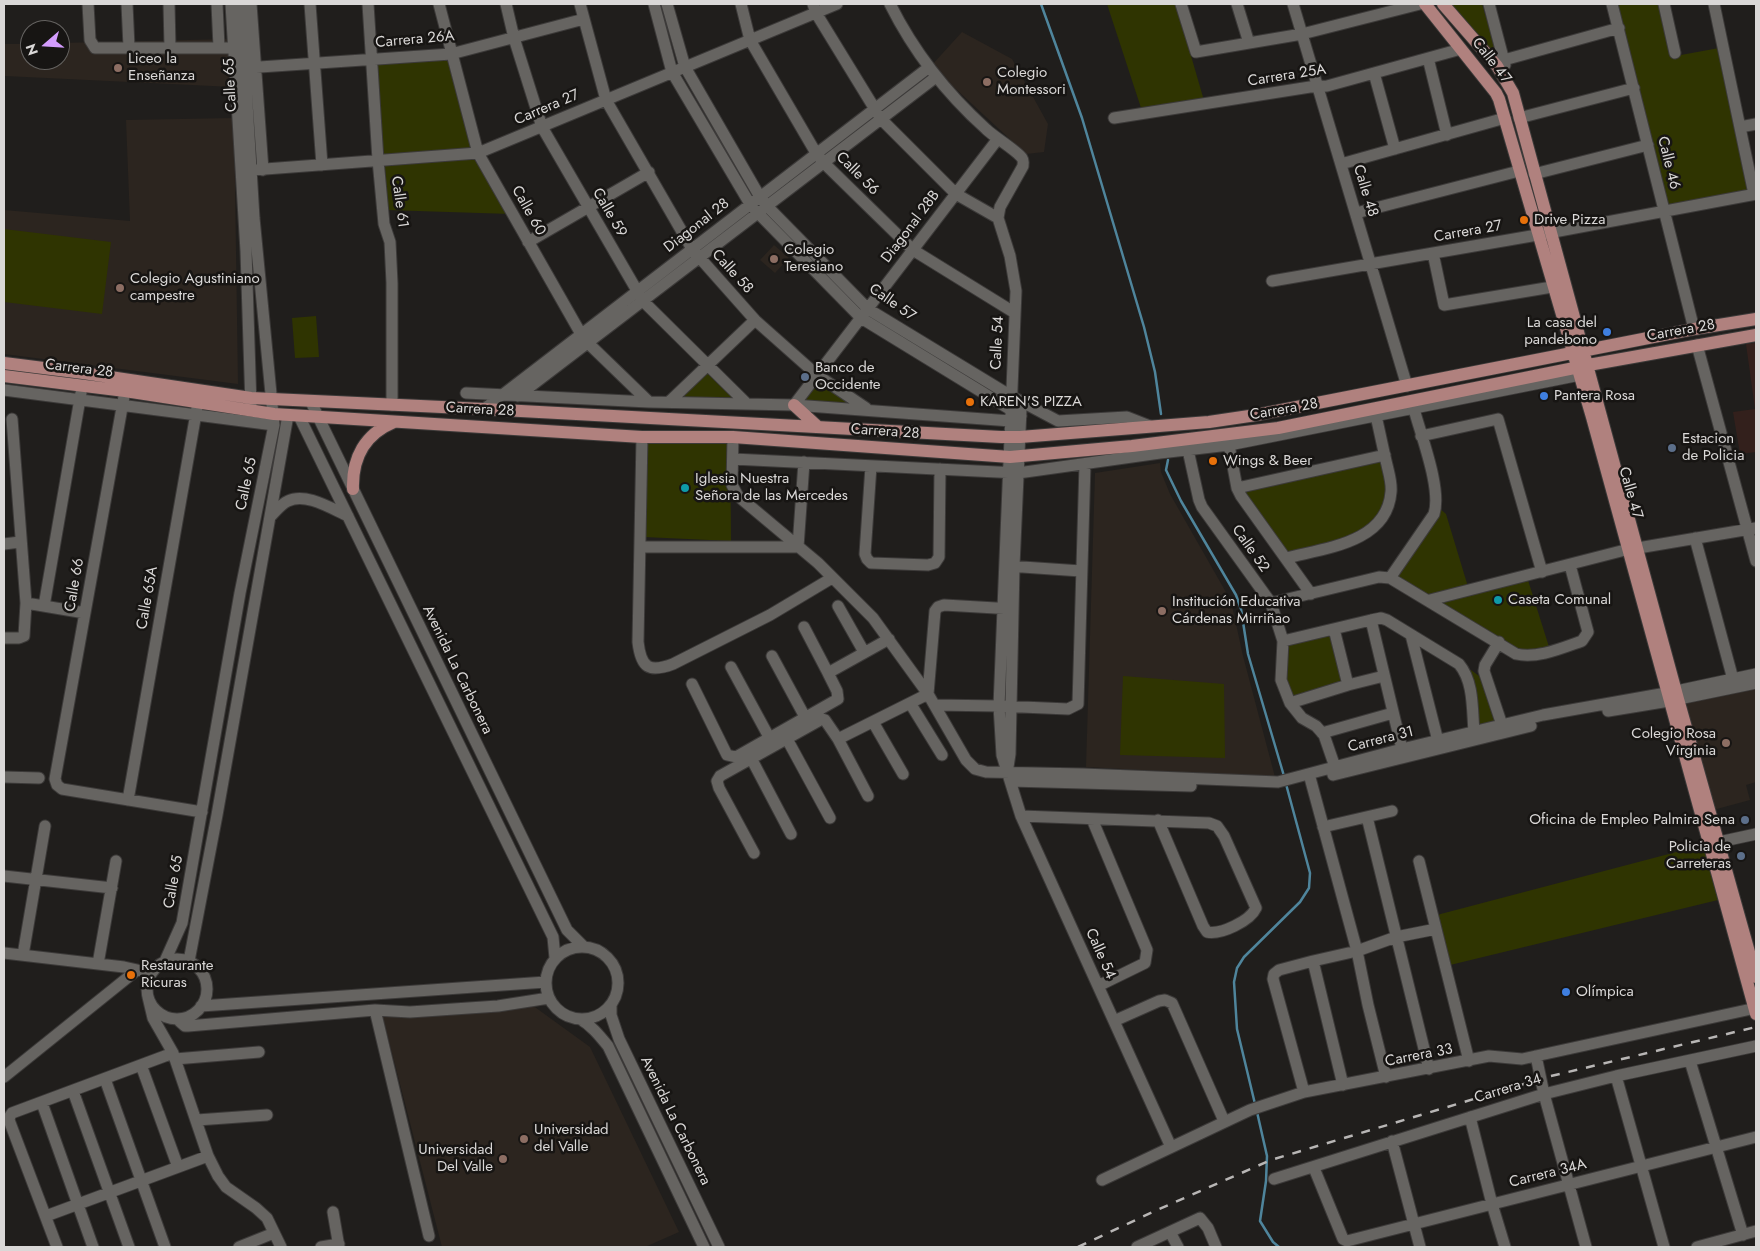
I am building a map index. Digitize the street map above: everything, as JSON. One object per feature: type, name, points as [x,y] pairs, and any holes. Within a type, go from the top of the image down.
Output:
[{"type":"main road","name":"Calle 47","points":[[1424,4],[1496,93],[1519,170],[1544,234],[1633,548],[1756,1010]]},
{"type":"main road","name":"Calle 47","points":[[1442,4],[1497,66],[1513,93],[1534,174],[1552,287],[1579,352]]},
{"type":"main road","name":"Carrera 28","points":[[4,376],[125,391],[197,408],[251,405],[272,400],[411,405],[1015,437],[1209,422],[1256,415],[1654,337],[1756,319]]},
{"type":"main road","name":"Carrera 28","points":[[4,363],[83,373],[251,405],[274,420],[294,415],[318,416],[642,437],[733,437],[1014,457],[1230,435],[1395,409],[1698,344],[1756,335]]},
{"type":"main road","points":[[794,405],[818,427]]},
{"type":"main road","points":[[353,489],[353,470],[359,452],[370,437],[394,422]]},
{"type":"main road","name":"Calle 47","points":[[1673,696],[1719,842],[1756,977]]},
{"type":"street","points":[[88,4],[90,40],[96,48],[234,48]]},
{"type":"street","points":[[127,4],[129,48]]},
{"type":"street","points":[[169,4],[170,47]]},
{"type":"street","points":[[217,4],[219,47]]},
{"type":"street","name":"Calle 65","points":[[231,4],[246,251],[251,405]]},
{"type":"street","name":"Calle 65","points":[[165,961],[182,923],[240,593],[274,420],[250,67],[241,4]]},
{"type":"street","points":[[250,67],[251,4]]},
{"type":"street","points":[[310,4],[322,165]]},
{"type":"street","name":"Calle 61","points":[[368,4],[378,160],[384,218],[390,242],[392,275],[392,405]]},
{"type":"street","name":"Calle 60","points":[[439,4],[478,153],[584,339],[649,402]]},
{"type":"street","name":"Calle 59","points":[[506,4],[514,38],[542,126],[640,296],[707,366],[745,402]]},
{"type":"street","name":"Calle 58","points":[[580,4],[606,100],[696,254],[755,320],[817,375],[868,410]]},
{"type":"street","name":"Calle 57","points":[[654,4],[672,72],[750,204],[762,210],[864,314],[1014,416]]},
{"type":"street","name":"Calle 57","points":[[666,4],[684,67],[760,197],[762,210]]},
{"type":"street","name":"Calle 56","points":[[741,4],[750,40],[816,153],[824,163],[913,250],[1015,313]]},
{"type":"street","name":"Carrera 27","points":[[257,170],[478,153],[750,40],[814,8],[837,4]]},
{"type":"street","points":[[814,8],[881,119],[956,194],[998,218],[1000,207],[1023,166],[1023,161],[965,111],[928,68],[902,28],[890,4]]},
{"type":"street","points":[[1181,4],[1196,52],[1302,34],[1420,4]]},
{"type":"street","points":[[1237,4],[1249,43]]},
{"type":"street","name":"Calle 48","points":[[1293,4],[1407,386]]},
{"type":"street","name":"Calle 47","points":[[1489,4],[1513,93]]},
{"type":"street","name":"Calle 46","points":[[1612,4],[1694,330]]},
{"type":"street","points":[[1664,4],[1675,53]]},
{"type":"street","points":[[1714,4],[1755,194]]},
{"type":"street","name":"Carrera 26A","points":[[250,67],[451,54],[584,19]]},
{"type":"street","points":[[1504,60],[1619,28]]},
{"type":"street","name":"Carrera 25A","points":[[1114,118],[1327,86],[1461,49]]},
{"type":"street","points":[[1428,58],[1447,135]]},
{"type":"street","name":"Diagonal 28","points":[[696,254],[750,204],[928,68]]},
{"type":"street","points":[[1374,73],[1395,149]]},
{"type":"street","name":"Diagonal 28","points":[[518,396],[584,339],[640,296],[696,254],[762,210],[936,77]]},
{"type":"street","points":[[1519,118],[1634,88]]},
{"type":"street","points":[[1341,164],[1505,118]]},
{"type":"street","points":[[1740,127],[1756,124]]},
{"type":"street","name":"Diagonal 28B","points":[[794,405],[998,140]]},
{"type":"street","points":[[1534,174],[1648,145]]},
{"type":"street","points":[[1356,213],[1519,170]]},
{"type":"street","points":[[528,242],[649,172]]},
{"type":"street","name":"Carrera 27","points":[[1272,281],[1433,254],[1755,194]]},
{"type":"street","name":"Calle 54","points":[[998,218],[1010,256],[1016,291],[1014,473],[1002,755],[1021,816],[1171,1147]]},
{"type":"street","points":[[1433,254],[1444,305],[1552,287]]},
{"type":"street","name":"Calle 57","points":[[864,314],[1058,421],[1127,418],[1150,426]]},
{"type":"street","points":[[669,402],[755,320]]},
{"type":"street","name":"Diagonal 28","points":[[484,409],[584,339]]},
{"type":"street","points":[[1698,344],[1752,529],[1756,561]]},
{"type":"street","name":"Carrera 28","points":[[733,459],[1014,473],[1229,445],[1376,416],[1395,409],[1414,409],[1582,369]]},
{"type":"street","points":[[44,606],[82,385]]},
{"type":"street","points":[[4,390],[122,405],[197,408],[274,420]]},
{"type":"street","points":[[392,390],[411,405]]},
{"type":"street","name":"Calle 66","points":[[125,391],[55,779],[57,785],[62,789],[128,800]]},
{"type":"street","name":"Carrera 28","points":[[466,393],[649,402],[745,402],[868,410],[1014,416]]},
{"type":"street","name":"Avenida La Carbonera","points":[[311,402],[567,930],[583,946]]},
{"type":"street","name":"Calle 65A","points":[[128,800],[197,408]]},
{"type":"street","points":[[1390,578],[1434,514],[1437,505],[1436,491],[1414,409]]},
{"type":"street","name":"Calle 65","points":[[189,961],[199,917],[270,517],[294,415]]},
{"type":"street","name":"Avenida La Carbonera","points":[[294,415],[348,516],[553,937],[555,958]]},
{"type":"street","points":[[1286,558],[1353,540],[1378,524],[1385,513],[1391,492],[1376,416]]},
{"type":"street","points":[[4,638],[24,636],[26,603],[9,463],[12,419]]},
{"type":"street","points":[[1422,436],[1498,419],[1542,572]]},
{"type":"street","points":[[642,437],[639,653],[644,663],[653,669],[660,669],[673,664],[752,624],[832,578]]},
{"type":"street","points":[[733,437],[733,459]]},
{"type":"street","points":[[1229,445],[1237,488],[1311,594]]},
{"type":"street","name":"Calle 52","points":[[1188,450],[1202,507],[1271,603],[1283,641],[1281,680],[1290,703],[1302,718],[1316,726],[1322,733]]},
{"type":"street","points":[[1237,488],[1385,455]]},
{"type":"street","name":"Carrera 31","points":[[733,459],[732,485],[734,491],[832,578],[873,618],[928,694],[966,760],[976,769],[986,772],[1009,776],[1280,784],[1544,723],[1592,710]]},
{"type":"street","points":[[640,546],[798,547],[804,462]]},
{"type":"street","points":[[935,705],[1068,709],[1078,704],[1085,464]]},
{"type":"street","points":[[871,466],[866,559],[871,563],[928,565],[935,563],[938,557],[940,468]]},
{"type":"street","points":[[270,517],[287,501],[295,498],[311,500],[348,516]]},
{"type":"street","points":[[1430,600],[1633,548],[1752,529]]},
{"type":"street","points":[[1695,538],[1734,682]]},
{"type":"street","points":[[4,544],[20,542]]},
{"type":"street","points":[[1271,603],[1379,577],[1390,578],[1430,600],[1516,654],[1523,655],[1551,651],[1582,641],[1586,637],[1588,632],[1570,564]]},
{"type":"street","points":[[1010,566],[1081,571]]},
{"type":"street","points":[[26,603],[85,613]]},
{"type":"street","points":[[838,739],[928,694],[935,611],[938,607],[944,605],[1008,609]]},
{"type":"street","points":[[838,606],[864,652]]},
{"type":"street","points":[[1283,641],[1376,619],[1387,620],[1459,664],[1466,673],[1474,732]]},
{"type":"street","points":[[1376,619],[1384,676],[1402,749]]},
{"type":"street","points":[[692,684],[727,755],[736,757],[838,698],[828,673],[804,627]]},
{"type":"street","points":[[1334,629],[1348,685]]},
{"type":"street","points":[[1412,635],[1438,740]]},
{"type":"street","points":[[828,673],[889,639]]},
{"type":"street","points":[[1498,642],[1485,665],[1484,671],[1502,725]]},
{"type":"street","points":[[772,656],[805,717]]},
{"type":"street","points":[[731,667],[769,737]]},
{"type":"street","name":"Carrera 31","points":[[1310,777],[1335,767],[1402,749],[1543,715],[1592,710],[1673,696],[1734,682],[1756,674]]},
{"type":"street","points":[[1290,703],[1384,676]]},
{"type":"street","name":"Carrera 31","points":[[1734,682],[1756,682]]},
{"type":"street","points":[[910,703],[942,755]]},
{"type":"street","points":[[1335,767],[1328,744],[1322,733],[1393,714]]},
{"type":"street","points":[[754,853],[717,781],[720,776],[822,719],[826,720],[838,739],[868,796]]},
{"type":"street","points":[[873,722],[903,774]]},
{"type":"street","points":[[787,739],[830,818]]},
{"type":"street","points":[[751,758],[791,834]]},
{"type":"street","points":[[4,777],[39,778]]},
{"type":"street","points":[[1310,777],[1357,951],[1386,1077]]},
{"type":"street","points":[[128,800],[202,812]]},
{"type":"street","points":[[1323,827],[1392,811]]},
{"type":"street","points":[[1021,816],[1158,820],[1209,823],[1217,826],[1224,836],[1256,908],[1247,920],[1214,934],[1207,932],[1158,820]]},
{"type":"street","points":[[1367,817],[1429,1069]]},
{"type":"street","points":[[1092,819],[1147,950],[1145,963],[1098,986]]},
{"type":"street","points":[[23,955],[45,826]]},
{"type":"street","points":[[1719,842],[1756,834]]},
{"type":"street","points":[[98,964],[116,861]]},
{"type":"street","points":[[1419,861],[1469,1061]]},
{"type":"street","points":[[4,876],[112,888]]},
{"type":"street","points":[[1304,1092],[1272,979],[1274,974],[1279,970],[1357,951],[1396,937],[1436,929]]},
{"type":"street","points":[[583,946],[602,952],[609,959],[615,967],[618,987],[616,997],[597,1016],[580,1019],[572,1018],[558,1011],[549,998],[546,982],[549,967],[555,958],[565,950],[583,946]]},
{"type":"street","points":[[4,953],[98,964],[151,973]]},
{"type":"street","points":[[174,1019],[186,1018],[195,1013],[201,1006],[206,992],[205,980],[199,969],[189,961],[177,959],[165,961],[151,973],[147,984],[152,1018],[174,1056],[208,1156],[218,1176],[226,1187],[256,1208],[266,1218],[281,1247]]},
{"type":"street","points":[[1313,961],[1343,1085]]},
{"type":"street","points":[[4,1077],[137,970]]},
{"type":"street","points":[[201,1006],[546,982]]},
{"type":"street","points":[[148,997],[150,1003],[159,1013],[185,1026],[375,1010],[410,1012],[498,1006],[549,998]]},
{"type":"street","points":[[1114,1021],[1159,1001],[1165,1000],[1172,1003],[1224,1121]]},
{"type":"street","name":"Avenida La Carbonera","points":[[610,1005],[618,1039],[719,1247]]},
{"type":"street","points":[[375,1010],[429,1236]]},
{"type":"street","name":"Carrera 33","points":[[1102,1180],[1224,1121],[1264,1104],[1304,1092],[1489,1056],[1522,1059],[1756,1010]]},
{"type":"street","points":[[164,1037],[174,1019]]},
{"type":"street","name":"Avenida La Carbonera","points":[[580,1019],[590,1025],[608,1046],[704,1247]]},
{"type":"street","name":"Carrera 34","points":[[1274,1179],[1314,1168],[1392,1141],[1544,1094],[1616,1076],[1690,1062],[1756,1046]]},
{"type":"street","points":[[57,1247],[9,1120],[12,1113],[141,1065],[174,1056],[259,1052]]},
{"type":"street","points":[[1536,1056],[1544,1094],[1586,1247]]},
{"type":"street","points":[[1690,1062],[1743,1235]]},
{"type":"street","points":[[141,1065],[178,1167]]},
{"type":"street","points":[[1616,1076],[1664,1247]]},
{"type":"street","points":[[105,1079],[165,1247]]},
{"type":"street","points":[[72,1091],[129,1247]]},
{"type":"street","points":[[42,1103],[93,1247]]},
{"type":"street","points":[[197,1120],[266,1115]]},
{"type":"street","points":[[1470,1117],[1505,1247]]},
{"type":"street","name":"Carrera 34A","points":[[1314,1168],[1342,1237],[1347,1241],[1756,1137]]},
{"type":"street","points":[[1392,1141],[1420,1247]]},
{"type":"street","points":[[46,1216],[208,1156]]},
{"type":"street","points":[[321,1247],[339,1246],[333,1212]]},
{"type":"street","points":[[1137,1247],[1200,1218],[1208,1228],[1216,1247]]},
{"type":"street","points":[[1170,1232],[1178,1247]]},
{"type":"street","points":[[1697,1247],[1756,1232]]},
{"type":"street","points":[[239,1247],[274,1233]]},
{"type":"shaded area","name":"Colegio Montessori","points":[[962,32],[1012,59],[1048,124],[1044,152],[1026,154],[931,66]]},
{"type":"shaded area","name":"Liceo la Enseñanza","points":[[230,39],[233,87],[5,76],[4,44],[20,44],[20,70],[70,70],[70,43]]},
{"type":"shaded area","name":"Colegio Agustiniano campestre","points":[[234,118],[238,384],[4,354],[4,210],[130,221],[126,120]]},
{"type":"shaded area","name":"Colegio Teresiano","points":[[774,245],[789,258],[775,273],[760,260]]},
{"type":"shaded area","points":[[1756,343],[1756,452],[1740,454],[1733,412],[1755,409],[1746,344]]},
{"type":"shaded area","name":"Institución Educativa Cárdenas Mirriñao","points":[[1160,463],[1161,472],[1170,494],[1231,601],[1243,656],[1275,777],[1086,767],[1095,473]]},
{"type":"shaded area","name":"Colegio Rosa Virginia","points":[[1756,685],[1756,782],[1746,785],[1750,800],[1713,810],[1685,703]]},
{"type":"shaded area","name":"Universidad del Valle","points":[[532,1005],[590,1047],[679,1232],[645,1247],[442,1247],[382,1014]]},
{"type":"green space","points":[[1107,4],[1176,4],[1205,104],[1143,114]]},
{"type":"green space","points":[[1449,4],[1482,4],[1500,64]]},
{"type":"green space","points":[[1617,4],[1658,4],[1670,57],[1719,48],[1750,191],[1668,205]]},
{"type":"green space","points":[[447,58],[471,148],[383,155],[377,63]]},
{"type":"green space","points":[[478,158],[511,214],[386,210],[385,163]]},
{"type":"green space","points":[[4,229],[111,242],[102,314],[4,302]]},
{"type":"green space","points":[[316,316],[319,357],[295,358],[292,318]]},
{"type":"green space","points":[[705,371],[734,399],[679,398]]},
{"type":"green space","points":[[818,380],[855,407],[802,401]]},
{"type":"green space","points":[[648,441],[730,441],[731,541],[644,537]]},
{"type":"green space","points":[[1385,455],[1391,492],[1365,534],[1286,558],[1237,488]]},
{"type":"green space","points":[[1438,507],[1446,514],[1469,590],[1430,600],[1392,577]]},
{"type":"green space","points":[[1527,577],[1550,650],[1527,652],[1509,648],[1432,601]]},
{"type":"green space","points":[[1334,629],[1348,685],[1290,703],[1282,664],[1283,641]]},
{"type":"green space","points":[[1471,670],[1479,676],[1484,671],[1502,725],[1474,732],[1466,673]]},
{"type":"green space","points":[[1123,676],[1224,684],[1225,758],[1120,755]]},
{"type":"green space","points":[[1703,845],[1718,900],[1446,966],[1433,916]]},
{"type":"waterway","points":[[1041,4],[1082,118],[1144,327],[1155,372],[1161,414]]},
{"type":"waterway","points":[[1168,460],[1166,470],[1181,501],[1236,595],[1241,609],[1248,654],[1284,776]]},
{"type":"waterway","points":[[1255,1104],[1237,1029],[1234,982],[1237,968],[1244,957],[1300,902],[1309,888],[1310,873],[1286,784]]},
{"type":"waterway","points":[[1257,1112],[1267,1156],[1266,1181],[1260,1221],[1273,1242],[1279,1247]]},
{"type":"railway","points":[[1078,1247],[1271,1160],[1547,1077],[1756,1027]]},
{"type":"place","name":"Liceo la Enseñanza","points":[[118,68]]},
{"type":"place","name":"Colegio Montessori","points":[[987,82]]},
{"type":"place","name":"Drive Pizza","points":[[1524,220]]},
{"type":"place","name":"Colegio Teresiano","points":[[774,259]]},
{"type":"place","name":"Colegio Agustiniano campestre","points":[[120,288]]},
{"type":"place","name":"La casa del pandebono","points":[[1607,332]]},
{"type":"place","name":"Banco de Occidente","points":[[805,377]]},
{"type":"place","name":"Pantera Rosa","points":[[1544,396]]},
{"type":"place","name":"KAREN'S PIZZA","points":[[970,402]]},
{"type":"place","name":"Estacion de Policia","points":[[1672,448]]},
{"type":"place","name":"Wings & Beer","points":[[1213,461]]},
{"type":"place","name":"Iglesia Nuestra Señora de las Mercedes","points":[[685,488]]},
{"type":"place","name":"Caseta Comunal","points":[[1498,600]]},
{"type":"place","name":"Institución Educativa Cárdenas Mirriñao","points":[[1162,611]]},
{"type":"place","name":"Colegio Rosa Virginia","points":[[1726,743]]},
{"type":"place","name":"Oficina de Empleo Palmira Sena","points":[[1745,820]]},
{"type":"place","name":"Policia de Carreteras","points":[[1741,856]]},
{"type":"place","name":"Restaurante Ricuras","points":[[131,975]]},
{"type":"place","name":"Olímpica","points":[[1566,992]]},
{"type":"place","name":"Universidad del Valle","points":[[524,1139]]},
{"type":"place","name":"Universidad Del Valle","points":[[503,1159]]}]
